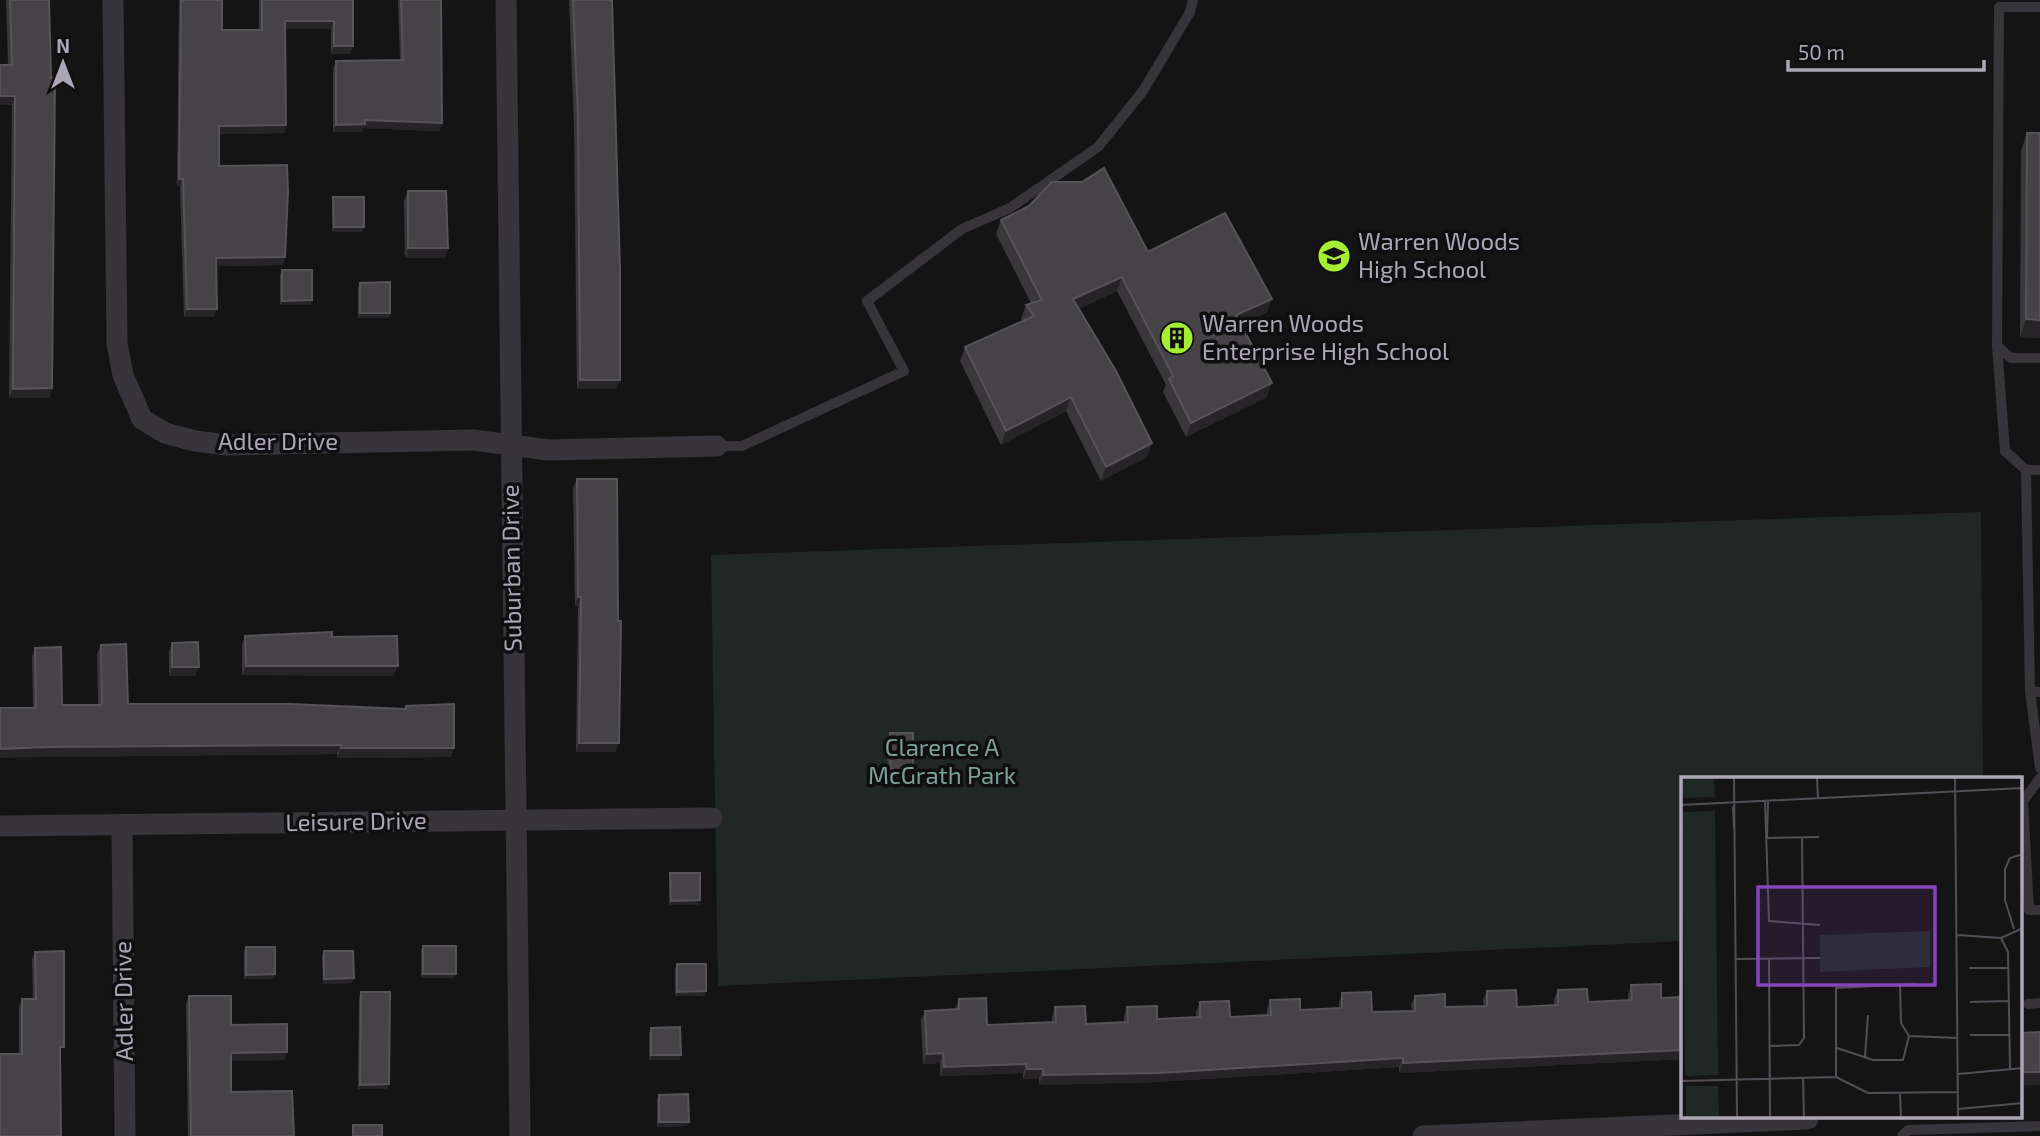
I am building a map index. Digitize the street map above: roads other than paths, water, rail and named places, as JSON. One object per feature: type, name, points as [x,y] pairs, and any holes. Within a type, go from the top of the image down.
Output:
[{"type":"street","name":"Adler Drive","points":[[113,0],[117,343],[123,375],[142,419],[165,433],[227,445],[473,439],[548,450],[717,446]]},
{"type":"street","name":"Suburban Drive","points":[[506,0],[520,1136]]},
{"type":"street","name":"Leisure Drive","points":[[0,826],[712,818]]},
{"type":"street","name":"Adler Drive","points":[[122,825],[125,1136]]},
{"type":"street","points":[[1423,1136],[1630,1132],[1808,1119]]},
{"type":"lane","points":[[717,446],[742,446],[904,370],[867,301],[962,229],[1010,208],[1098,147],[1143,91],[1190,12],[1193,0]]},
{"type":"lane","points":[[2040,7],[1999,3],[1997,346],[2005,451],[2026,470],[2040,470]]},
{"type":"lane","points":[[1997,346],[2011,358],[2040,358]]},
{"type":"lane","points":[[2026,470],[2040,768]]},
{"type":"lane","points":[[2040,778],[2023,801],[2029,910],[2040,910]]},
{"type":"lane","points":[[2028,1004],[2040,1003]]},
{"type":"lane","points":[[1902,1136],[1908,1129],[2040,1126]]},
{"type":"place","name":"Warren Woods High School","points":[[1334,256]]},
{"type":"place","name":"Warren Woods Enterprise High School","points":[[1177,338]]},
{"type":"park label","name":"Clarence A McGrath Park","points":[[942,762]]}]
